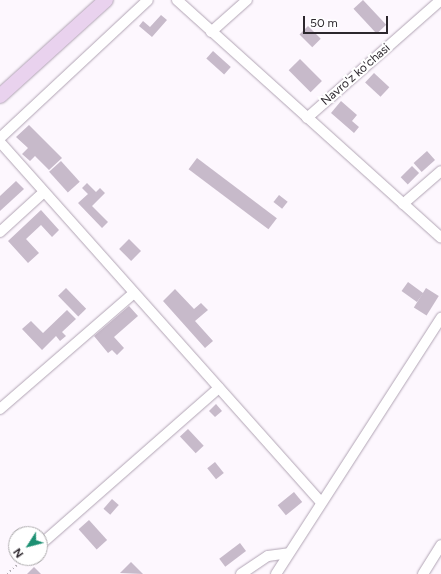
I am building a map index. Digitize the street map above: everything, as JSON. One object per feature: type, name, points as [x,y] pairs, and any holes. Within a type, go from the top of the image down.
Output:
[{"type":"street","points":[[0,96],[106,0]]},
{"type":"street","points":[[0,138],[148,0]]},
{"type":"street","points":[[177,0],[441,238]]},
{"type":"street","points":[[211,32],[247,0]]},
{"type":"street","name":"Navro'z ko'chasi","points":[[307,118],[441,0]]},
{"type":"street","points":[[0,142],[321,502]]},
{"type":"street","points":[[403,204],[441,170]]},
{"type":"street","points":[[0,232],[44,192]]},
{"type":"street","points":[[0,409],[134,293]]},
{"type":"street","points":[[276,574],[441,318]]},
{"type":"street","points":[[48,538],[219,388]]},
{"type":"street","points":[[423,574],[441,545]]},
{"type":"street","points":[[242,574],[268,556],[289,552]]},
{"type":"path","points":[[7,574],[16,566]]},
{"type":"building","points":[[363,0],[386,25],[377,34],[353,9]]},
{"type":"building","points":[[161,15],[167,20],[152,37],[139,26],[143,21],[150,27]]},
{"type":"building","points":[[308,26],[321,39],[312,47],[300,34]]},
{"type":"building","points":[[213,51],[231,67],[224,74],[206,58]]},
{"type":"building","points":[[300,59],[322,81],[311,92],[289,70]]},
{"type":"building","points":[[374,73],[389,87],[380,97],[365,83]]},
{"type":"building","points":[[341,101],[357,115],[352,121],[359,127],[354,133],[331,113]]},
{"type":"building","points":[[29,125],[62,158],[49,170],[35,156],[30,161],[22,154],[28,148],[16,137]]},
{"type":"building","points":[[427,151],[435,160],[422,172],[414,163]]},
{"type":"building","points":[[197,158],[277,218],[268,229],[189,169]]},
{"type":"building","points":[[61,161],[80,182],[68,193],[49,172]]},
{"type":"building","points":[[412,166],[419,173],[408,184],[401,177]]},
{"type":"building","points":[[16,181],[24,189],[0,211],[0,196]]},
{"type":"building","points":[[87,183],[96,192],[100,188],[105,193],[92,206],[108,222],[102,228],[78,203],[88,194],[82,188]]},
{"type":"building","points":[[279,195],[288,202],[282,209],[273,202]]},
{"type":"building","points":[[41,210],[59,230],[52,237],[41,225],[26,239],[39,253],[28,263],[8,241]]},
{"type":"building","points":[[129,239],[141,251],[131,261],[119,249]]},
{"type":"building","points":[[408,282],[423,293],[417,302],[402,291]]},
{"type":"building","points":[[66,288],[86,309],[78,317],[58,296]]},
{"type":"building","points":[[426,288],[439,296],[427,315],[414,308]]},
{"type":"building","points":[[175,289],[194,309],[201,303],[208,310],[195,321],[213,341],[205,348],[163,301]]},
{"type":"building","points":[[129,306],[138,316],[114,337],[124,348],[117,355],[112,350],[108,353],[94,336]]},
{"type":"building","points":[[67,310],[76,319],[62,332],[66,336],[60,341],[56,336],[42,350],[22,329],[31,321],[43,333]]},
{"type":"building","points":[[216,404],[222,411],[215,417],[209,411]]},
{"type":"building","points":[[188,429],[204,446],[196,453],[180,437]]},
{"type":"building","points":[[215,462],[224,473],[216,479],[207,468]]},
{"type":"building","points":[[294,492],[302,502],[286,515],[278,505]]},
{"type":"building","points":[[112,499],[119,505],[110,515],[103,509]]},
{"type":"building","points":[[89,520],[107,540],[97,549],[79,529]]},
{"type":"building","points":[[240,543],[246,551],[225,567],[219,559]]},
{"type":"building","points":[[131,562],[143,574],[120,573]]},
{"type":"building","points":[[34,567],[41,574],[27,574]]}]
